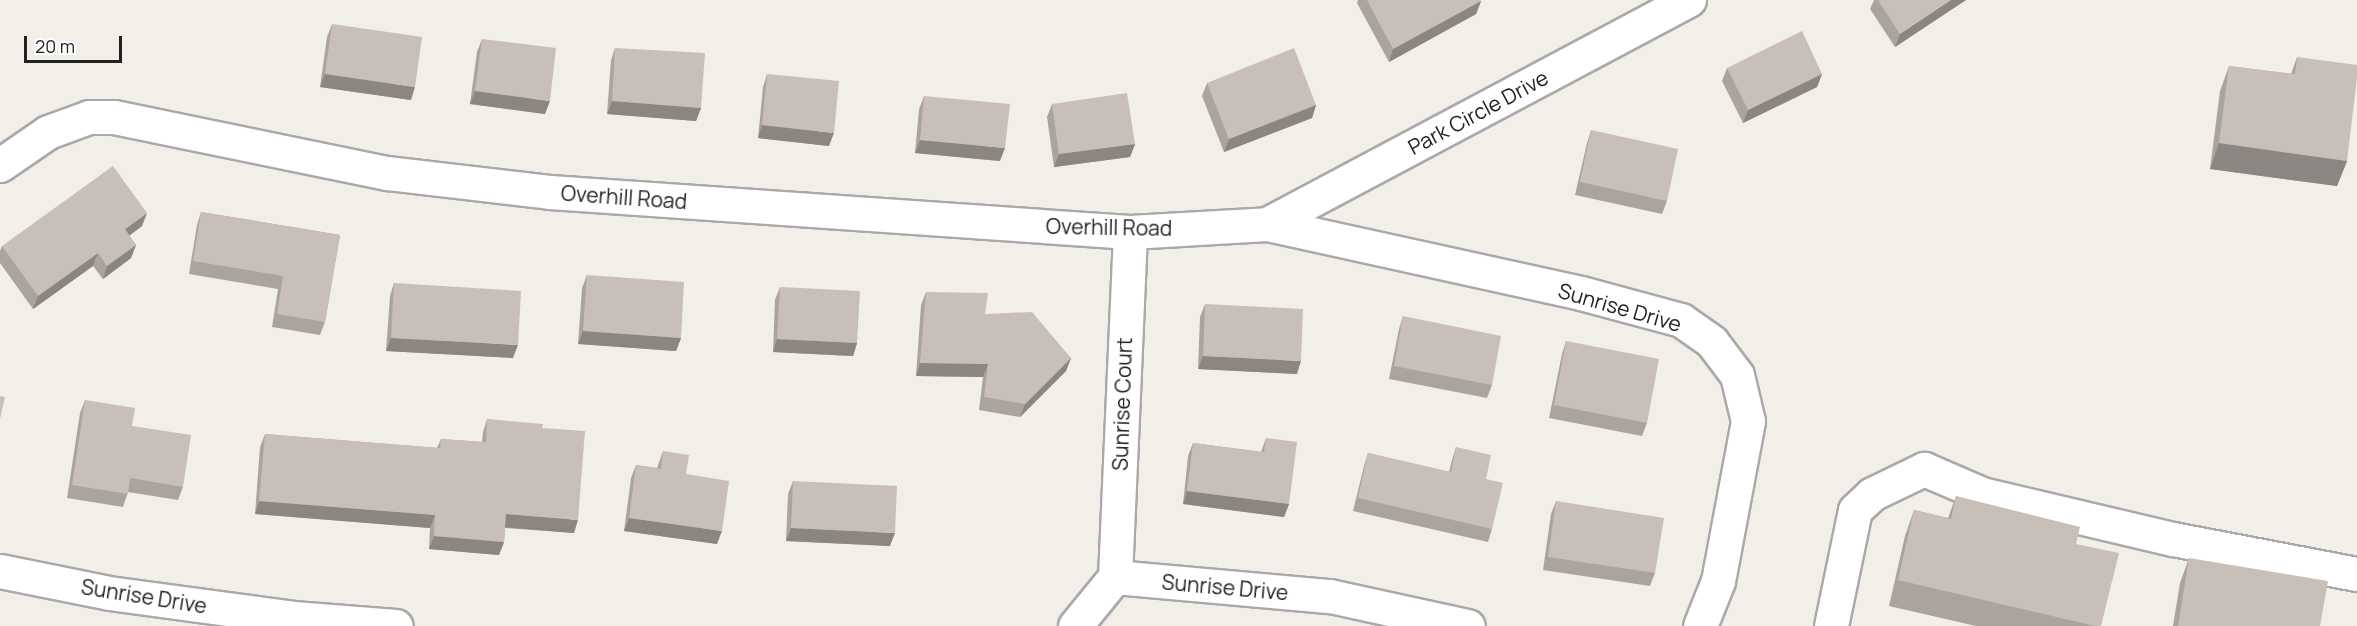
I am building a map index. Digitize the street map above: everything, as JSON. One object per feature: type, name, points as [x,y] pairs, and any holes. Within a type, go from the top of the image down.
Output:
[{"type":"street","name":"Park Circle Drive","points":[[1267,224],[1689,0]]},
{"type":"street","name":"Overhill Road","points":[[0,165],[48,132],[89,117],[114,117],[388,173],[538,191],[1130,232],[1267,224]]},
{"type":"street","name":"Sunrise Drive","points":[[1267,224],[1581,293],[1680,320],[1712,342],[1737,375],[1748,421],[1718,581],[1700,626]]},
{"type":"street","name":"Sunrise Court","points":[[1115,577],[1130,232]]},
{"type":"street","points":[[1831,626],[1855,510],[1872,494],[1924,468],[1982,494],[2173,539],[2357,574]]},
{"type":"street","name":"Sunrise Drive","points":[[0,570],[121,594],[293,618],[396,626]]},
{"type":"street","name":"Sunrise Drive","points":[[1115,577],[1330,596],[1468,626]]},
{"type":"street","points":[[1076,626],[1115,577]]},
{"type":"building","points":[[1367,0],[1480,0],[1481,1],[1393,49]]},
{"type":"building","points":[[1878,0],[1951,0],[1900,34]]},
{"type":"building","points":[[332,24],[422,37],[415,87],[325,74]]},
{"type":"building","points":[[1802,31],[1822,74],[1748,110],[1727,68]]},
{"type":"building","points":[[482,39],[556,48],[550,101],[475,91]]},
{"type":"building","points":[[615,48],[705,53],[701,108],[612,101]]},
{"type":"building","points":[[1294,48],[1316,105],[1229,139],[1207,83]]},
{"type":"building","points":[[2297,57],[2357,65],[2347,161],[2219,143],[2229,66],[2295,74]]},
{"type":"building","points":[[767,74],[839,81],[834,133],[762,125]]},
{"type":"building","points":[[1127,93],[1135,144],[1059,154],[1052,104]]},
{"type":"building","points":[[924,96],[1010,104],[1005,148],[920,140]]},
{"type":"building","points":[[1591,130],[1678,149],[1667,201],[1580,182]]},
{"type":"building","points":[[113,166],[147,213],[125,229],[136,245],[107,266],[98,253],[38,296],[2,246]]},
{"type":"building","points":[[201,212],[340,235],[325,322],[277,314],[283,276],[193,261]]},
{"type":"building","points":[[587,275],[684,282],[681,338],[583,331]]},
{"type":"building","points":[[394,283],[521,291],[518,345],[391,338]]},
{"type":"building","points":[[780,287],[860,291],[857,343],[777,339]]},
{"type":"building","points":[[926,292],[988,293],[985,314],[1032,312],[1071,358],[1025,404],[984,397],[988,364],[920,363]]},
{"type":"building","points":[[1205,304],[1303,309],[1301,361],[1203,356]]},
{"type":"building","points":[[1403,316],[1501,336],[1492,385],[1394,366]]},
{"type":"building","points":[[1566,341],[1659,359],[1647,423],[1554,405]]},
{"type":"building","points":[[0,396],[5,397],[0,419]]},
{"type":"building","points":[[85,400],[135,408],[132,426],[191,435],[183,487],[130,478],[128,494],[72,485]]},
{"type":"building","points":[[487,419],[543,424],[542,428],[585,431],[578,520],[506,514],[504,542],[434,536],[435,515],[259,501],[265,434],[440,448],[441,439],[486,442]]},
{"type":"building","points":[[1266,438],[1297,442],[1289,504],[1187,491],[1193,443],[1264,452]]},
{"type":"building","points":[[1456,447],[1491,455],[1486,479],[1503,483],[1492,529],[1358,498],[1368,453],[1451,472]]},
{"type":"building","points":[[663,451],[689,455],[686,474],[729,481],[722,531],[629,518],[636,465],[661,469]]},
{"type":"building","points":[[793,481],[897,486],[895,533],[791,528]]},
{"type":"building","points":[[1956,496],[2080,527],[2076,544],[2119,553],[2101,626],[1898,580],[1914,510],[1951,519]]},
{"type":"building","points":[[1556,501],[1664,518],[1655,573],[1548,557]]},
{"type":"building","points":[[2189,558],[2328,581],[2320,626],[2178,626]]}]
